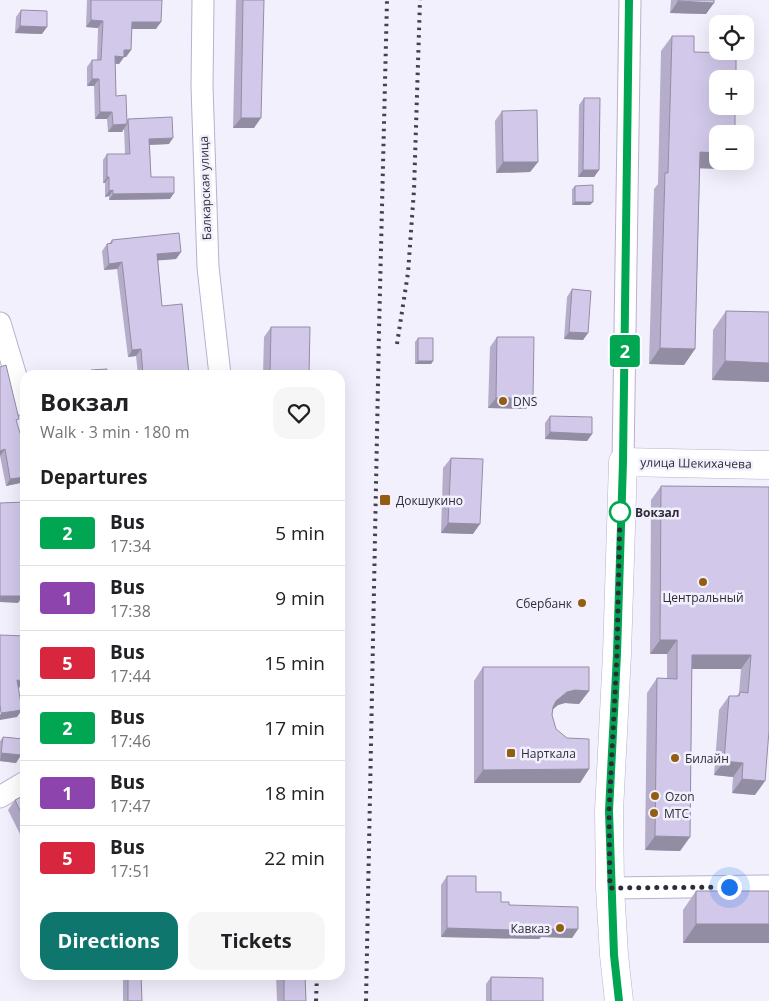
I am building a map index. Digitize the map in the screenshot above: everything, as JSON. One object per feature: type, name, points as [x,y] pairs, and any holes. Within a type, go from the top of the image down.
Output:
[{"type":"street","name":"Балкарская улица","points":[[203,0],[202,86],[208,267],[219,370]]},
{"type":"street","points":[[619,1001],[610,888],[609,811],[623,462],[630,0]]},
{"type":"street","points":[[0,324],[20,390]]},
{"type":"street","name":"улица Шекихачева","points":[[623,462],[769,465]]},
{"type":"street","points":[[0,797],[20,785]]},
{"type":"street","points":[[610,888],[769,886]]},
{"type":"building","points":[[91,0],[162,0],[161,22],[132,22],[131,50],[124,50],[124,57],[115,56],[116,96],[126,95],[127,124],[113,125],[112,112],[100,112],[99,79],[92,79],[92,60],[101,60],[103,21],[91,20]]},
{"type":"building","points":[[243,0],[264,0],[261,118],[241,118]]},
{"type":"building","points":[[714,0],[714,3],[678,1]]},
{"type":"building","points":[[21,10],[47,11],[47,27],[20,26]]},
{"type":"building","points":[[672,36],[694,36],[694,52],[709,52],[709,60],[736,60],[736,70],[709,70],[709,115],[735,115],[735,125],[709,125],[709,152],[700,152],[695,349],[660,348],[665,173],[668,173]]},
{"type":"building","points":[[584,98],[600,98],[599,170],[583,170]]},
{"type":"building","points":[[537,110],[538,162],[503,162],[502,111]]},
{"type":"building","points":[[172,117],[173,138],[149,139],[151,177],[174,177],[174,193],[113,194],[113,190],[109,191],[107,154],[130,154],[128,119]]},
{"type":"building","points":[[593,185],[593,202],[575,202],[575,186]]},
{"type":"building","points":[[179,233],[181,252],[157,254],[162,306],[182,304],[189,370],[143,370],[141,349],[132,350],[122,262],[109,264],[107,244],[112,243],[112,240]]},
{"type":"building","points":[[572,289],[591,291],[588,333],[569,332]]},
{"type":"building","points":[[726,311],[769,312],[769,363],[725,361]]},
{"type":"building","points":[[271,327],[310,327],[309,370],[270,370]]},
{"type":"building","points":[[497,337],[534,337],[533,398],[496,398]]},
{"type":"building","points":[[418,338],[433,338],[433,361],[418,361]]},
{"type":"building","points":[[6,365],[19,419],[16,420],[20,433],[20,478],[10,479],[5,449],[0,451],[0,367]]},
{"type":"building","points":[[550,416],[592,417],[592,434],[550,432]]},
{"type":"building","name":"Докшукино","points":[[451,458],[483,459],[480,524],[448,523]]},
{"type":"building","name":"Центральный","points":[[661,486],[769,487],[769,731],[765,781],[742,779],[743,763],[724,761],[729,696],[739,696],[740,692],[748,693],[751,655],[692,655],[690,837],[655,836],[657,678],[677,679],[677,640],[660,640]]},
{"type":"building","points":[[20,502],[20,596],[0,596],[0,503]]},
{"type":"building","points":[[0,635],[20,636],[20,680],[17,680],[20,710],[1,713]]},
{"type":"building","points":[[483,667],[589,667],[589,691],[575,690],[567,692],[556,701],[552,715],[556,729],[567,738],[589,739],[589,769],[483,770]]},
{"type":"building","points":[[3,737],[20,739],[20,755],[1,753]]},
{"type":"building","points":[[20,798],[20,810],[15,800]]},
{"type":"building","points":[[447,876],[476,876],[476,892],[501,892],[501,902],[509,902],[509,905],[578,907],[578,929],[545,929],[545,931],[447,928]]},
{"type":"building","points":[[696,891],[769,891],[769,924],[696,924]]},
{"type":"building","points":[[491,977],[543,978],[543,1001],[491,1001]]},
{"type":"building","points":[[128,980],[141,980],[142,1001],[128,1001]]},
{"type":"building","points":[[284,980],[305,980],[306,1001],[284,1001]]},
{"type":"railway","points":[[366,1001],[387,0]]},
{"type":"railway","points":[[397,344],[408,273],[414,190],[420,0]]},
{"type":"railway","points":[[316,1001],[317,980]]},
{"type":"bus line","name":"2","points":[[619,1001],[610,888],[609,811],[617,654],[623,462],[629,0]]},
{"type":"place","name":"DNS","points":[[503,401]]},
{"type":"place","name":"Докшукино","points":[[385,500]]},
{"type":"place","name":"Вокзал","points":[[620,512]]},
{"type":"place","name":"Центральный","points":[[703,582]]},
{"type":"place","name":"Сбербанк","points":[[582,603]]},
{"type":"place","name":"Нарткала","points":[[511,753]]},
{"type":"place","name":"Билайн","points":[[675,758]]},
{"type":"place","name":"Ozon","points":[[655,796]]},
{"type":"place","name":"МТС","points":[[654,813]]},
{"type":"place","name":"Кавказ","points":[[560,928]]},
{"type":"route","points":[[620,512],[617,654],[609,811],[610,888],[729,887]]}]
